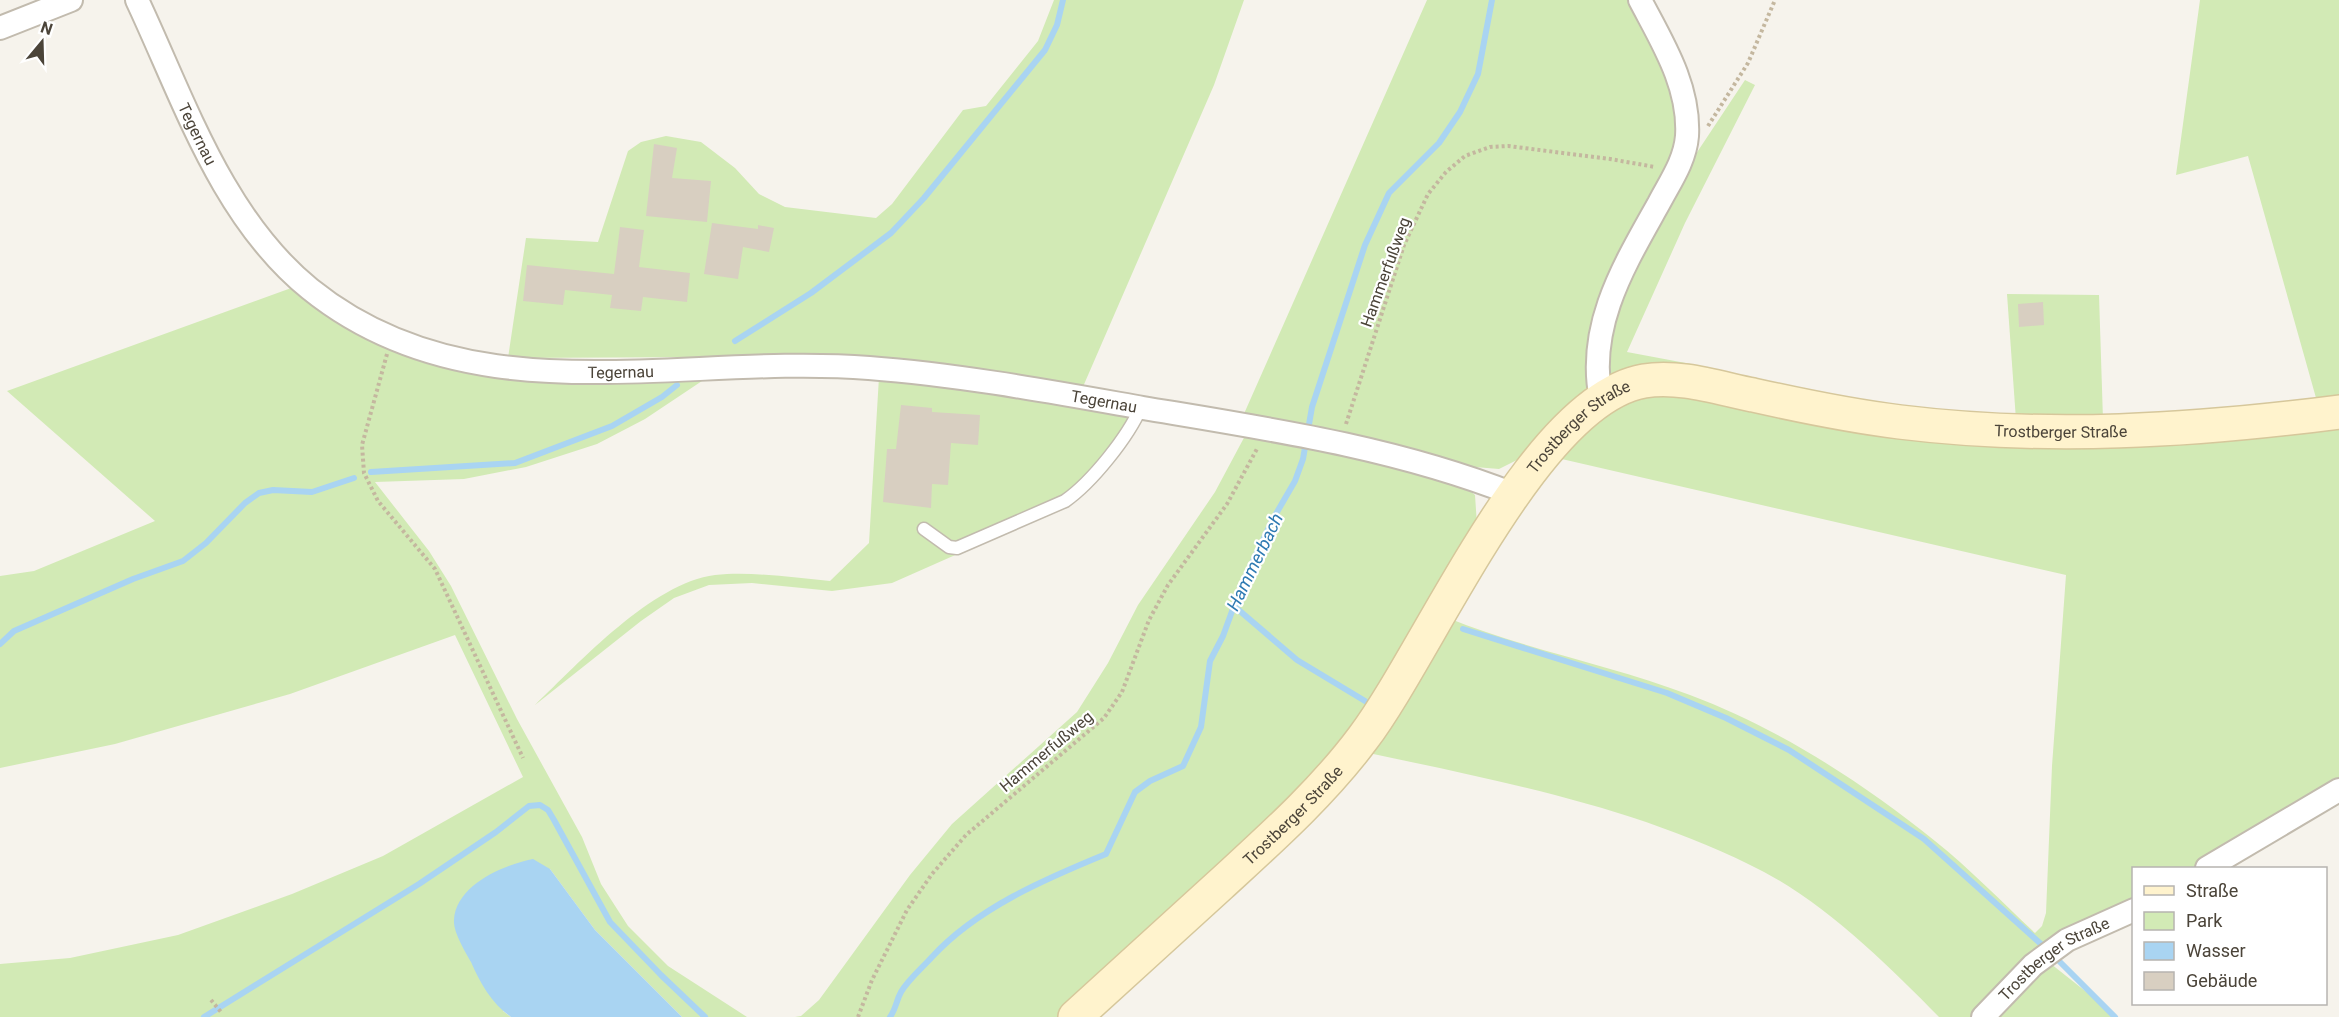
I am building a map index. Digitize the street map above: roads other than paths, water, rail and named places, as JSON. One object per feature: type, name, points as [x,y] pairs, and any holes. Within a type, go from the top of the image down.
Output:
[{"type":"main road","name":"Trostberger Straße","points":[[1075,1017],[1270,839],[1335,772],[1385,706],[1513,494],[1540,457],[1601,399],[1615,390],[1646,381],[1684,382],[1856,416],[2024,432],[2207,427],[2339,412]]},
{"type":"street","points":[[0,28],[71,0]]},
{"type":"street","name":"Tegernau","points":[[137,0],[218,174],[268,249],[313,291],[344,313],[391,339],[447,359],[512,369],[868,368],[979,381],[1331,440],[1410,459],[1513,494]]},
{"type":"street","points":[[1601,399],[1596,373],[1600,333],[1621,270],[1676,172],[1687,135],[1682,93],[1671,60],[1640,0]]},
{"type":"street","points":[[2209,867],[2339,790]]},
{"type":"street","name":"Trostberger Straße","points":[[1983,1017],[2033,965],[2067,940],[2132,910]]},
{"type":"lane","points":[[924,529],[949,547],[957,548],[1065,501],[1075,494],[1127,432],[1141,407]]},
{"type":"water","points":[[533,859],[550,869],[595,930],[682,1017],[511,1017],[498,1006],[483,985],[457,936],[454,920],[463,897],[472,887],[508,866]]},
{"type":"waterway","points":[[735,341],[811,293],[891,233],[924,198],[1045,50],[1057,25],[1063,0]]},
{"type":"waterway","name":"Hammerbach","points":[[890,1017],[907,983],[950,940],[991,909],[1013,896],[1106,854],[1135,792],[1150,781],[1183,766],[1201,727],[1210,661],[1223,636],[1242,584],[1273,519],[1295,481],[1303,459],[1312,407],[1365,245],[1389,193],[1439,143],[1460,112],[1478,74],[1492,0]]},
{"type":"waterway","points":[[371,472],[515,463],[612,426],[662,397],[677,385]]},
{"type":"waterway","points":[[0,644],[14,631],[133,579],[183,561],[206,543],[245,503],[259,493],[273,490],[312,492],[354,478]]},
{"type":"waterway","points":[[1234,606],[1297,660],[1365,701]]},
{"type":"waterway","points":[[1463,629],[1667,693],[1726,718],[1789,750],[1924,839],[2041,944]]},
{"type":"waterway","points":[[204,1017],[419,884],[496,832],[529,806],[540,805],[548,810],[554,820],[610,922],[705,1017]]},
{"type":"waterway","points":[[2057,959],[2115,1017]]}]
